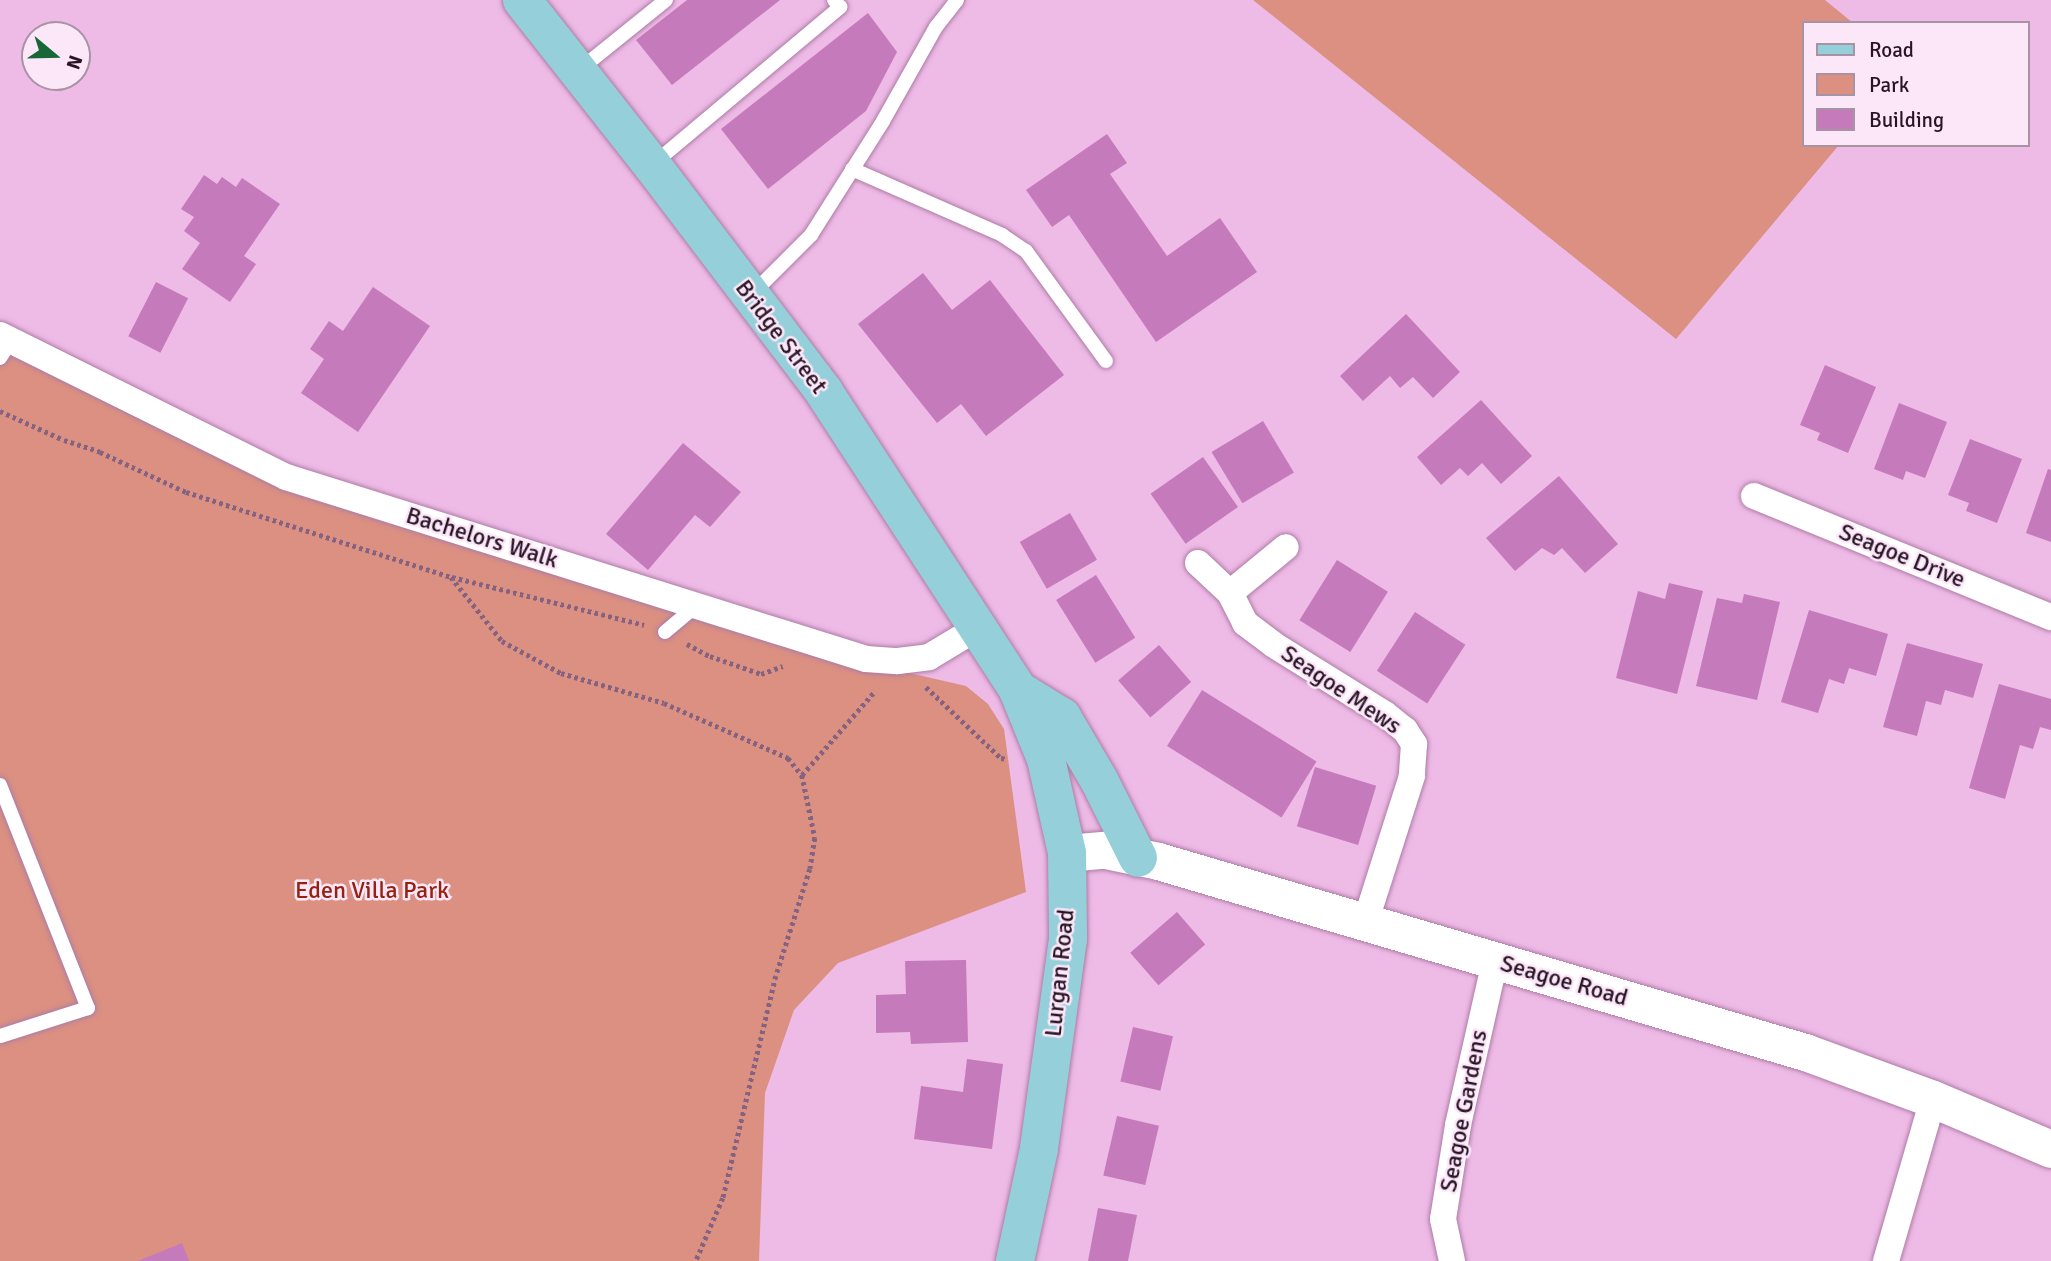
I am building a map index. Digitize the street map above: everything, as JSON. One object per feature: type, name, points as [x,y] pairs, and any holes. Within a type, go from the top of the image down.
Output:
[{"type":"main road","name":"Bridge Street","points":[[522,0],[652,165],[824,392],[1018,690]]},
{"type":"main road","name":"Lurgan Road","points":[[1015,1261],[1039,1149],[1068,939],[1067,853],[1046,759],[1018,690]]},
{"type":"main road","points":[[1018,690],[1062,717],[1099,780],[1138,858]]},
{"type":"main road","name":"Seagoe Road","points":[[1067,853],[1105,850],[1138,858],[1805,1052],[1933,1099],[2051,1149]]},
{"type":"street","name":"Bachelors Walk","points":[[4,345],[286,477],[866,659],[898,661],[929,657],[979,627]]},
{"type":"street","name":"Seagoe Drive","points":[[1754,496],[2051,617]]},
{"type":"street","points":[[1230,593],[1286,547]]},
{"type":"street","name":"Seagoe Mews","points":[[1198,563],[1230,593],[1245,623],[1273,645],[1385,714],[1405,730],[1414,744],[1412,776],[1365,923]]},
{"type":"street","name":"Seagoe Gardens","points":[[1452,1261],[1443,1219],[1458,1125],[1496,961]]},
{"type":"street","points":[[1885,1261],[1933,1099]]},
{"type":"lane","points":[[577,72],[666,0]]},
{"type":"lane","points":[[652,165],[840,7],[834,0]]},
{"type":"lane","points":[[750,296],[811,235],[936,27],[957,0]]},
{"type":"lane","points":[[852,169],[1002,235],[1026,251],[1106,361]]},
{"type":"lane","points":[[665,632],[697,605]]},
{"type":"lane","points":[[0,785],[88,1008],[0,1036]]},
{"type":"path","points":[[0,411],[64,440],[100,452],[186,492],[451,577],[616,617],[665,632],[710,656],[761,674],[835,648]]},
{"type":"path","points":[[451,577],[502,641],[561,673],[664,703],[714,723],[788,758],[802,775],[816,838],[810,870],[776,976],[723,1198],[696,1261]]},
{"type":"path","points":[[898,661],[1001,758],[1046,759]]},
{"type":"path","points":[[802,775],[876,690]]},
{"type":"green space","points":[[1253,0],[1825,0],[1851,21],[1802,21],[1802,147],[1837,147],[1676,339]]},
{"type":"green space","name":"Eden Villa Park","points":[[0,335],[286,477],[892,669],[966,686],[988,704],[1004,729],[1026,892],[838,963],[794,1010],[765,1093],[759,1261],[0,1261]]},
{"type":"building","points":[[687,0],[780,0],[672,85],[636,40]]},
{"type":"building","points":[[868,13],[897,52],[866,111],[768,189],[721,129]]},
{"type":"building","points":[[1107,134],[1127,163],[1110,174],[1167,256],[1220,218],[1257,272],[1156,342],[1069,215],[1052,227],[1026,190]]},
{"type":"building","points":[[204,175],[217,184],[222,177],[236,187],[242,178],[280,204],[244,256],[256,264],[230,302],[182,269],[200,243],[184,231],[194,217],[181,209]]},
{"type":"building","points":[[923,273],[952,310],[990,280],[1064,375],[986,436],[961,404],[937,423],[858,324]]},
{"type":"building","points":[[156,282],[188,298],[160,353],[128,336]]},
{"type":"building","points":[[373,287],[430,326],[358,432],[301,393],[324,359],[310,349],[329,321],[343,331]]},
{"type":"building","points":[[1406,314],[1460,372],[1433,398],[1413,377],[1400,388],[1390,376],[1363,401],[1340,376]]},
{"type":"building","points":[[1825,365],[1876,387],[1848,453],[1817,440],[1820,433],[1800,425]]},
{"type":"building","points":[[1481,400],[1532,456],[1501,484],[1482,463],[1468,476],[1460,468],[1441,485],[1417,457]]},
{"type":"building","points":[[1899,403],[1947,422],[1925,478],[1906,471],[1903,480],[1874,469]]},
{"type":"building","points":[[1263,421],[1294,472],[1242,503],[1212,452]]},
{"type":"building","points":[[1970,439],[2022,459],[1997,523],[1966,511],[1969,503],[1948,495]]},
{"type":"building","points":[[683,443],[741,492],[710,527],[695,515],[648,570],[606,534]]},
{"type":"building","points":[[1203,457],[1238,507],[1186,544],[1151,494]]},
{"type":"building","points":[[2048,469],[2051,470],[2051,542],[2026,533]]},
{"type":"building","points":[[1559,476],[1618,544],[1585,573],[1562,548],[1554,555],[1542,548],[1515,571],[1486,538]]},
{"type":"building","points":[[1070,513],[1097,560],[1047,589],[1020,542]]},
{"type":"building","points":[[1337,560],[1388,592],[1350,652],[1299,620]]},
{"type":"building","points":[[1096,575],[1135,638],[1095,663],[1056,600]]},
{"type":"building","points":[[1669,583],[1703,591],[1677,694],[1616,678],[1638,591],[1665,599]]},
{"type":"building","points":[[1744,594],[1780,602],[1757,700],[1696,686],[1717,598],[1742,603]]},
{"type":"building","points":[[1809,610],[1888,634],[1876,676],[1849,668],[1844,684],[1829,679],[1818,713],[1781,702]]},
{"type":"building","points":[[1415,612],[1465,645],[1427,703],[1377,671]]},
{"type":"building","points":[[1907,643],[1983,664],[1973,698],[1945,690],[1941,705],[1926,701],[1917,736],[1883,727]]},
{"type":"building","points":[[1159,645],[1191,682],[1150,717],[1118,680]]},
{"type":"building","points":[[1999,684],[2051,699],[2051,730],[2040,727],[2033,749],[2020,745],[2005,799],[1969,788]]},
{"type":"building","points":[[1202,690],[1316,762],[1282,818],[1167,746]]},
{"type":"building","points":[[1315,767],[1376,786],[1358,845],[1297,826]]},
{"type":"building","points":[[1177,912],[1205,944],[1158,985],[1130,953]]},
{"type":"building","points":[[966,960],[968,1042],[911,1044],[910,1032],[876,1033],[876,995],[906,994],[905,961]]},
{"type":"building","points":[[1133,1027],[1173,1036],[1160,1091],[1120,1082]]},
{"type":"building","points":[[967,1059],[1003,1064],[992,1149],[914,1139],[921,1086],[963,1092]]},
{"type":"building","points":[[1117,1116],[1159,1126],[1145,1185],[1103,1175]]},
{"type":"building","points":[[1098,1208],[1137,1215],[1128,1261],[1088,1261]]},
{"type":"building","points":[[182,1243],[189,1261],[138,1261]]}]
